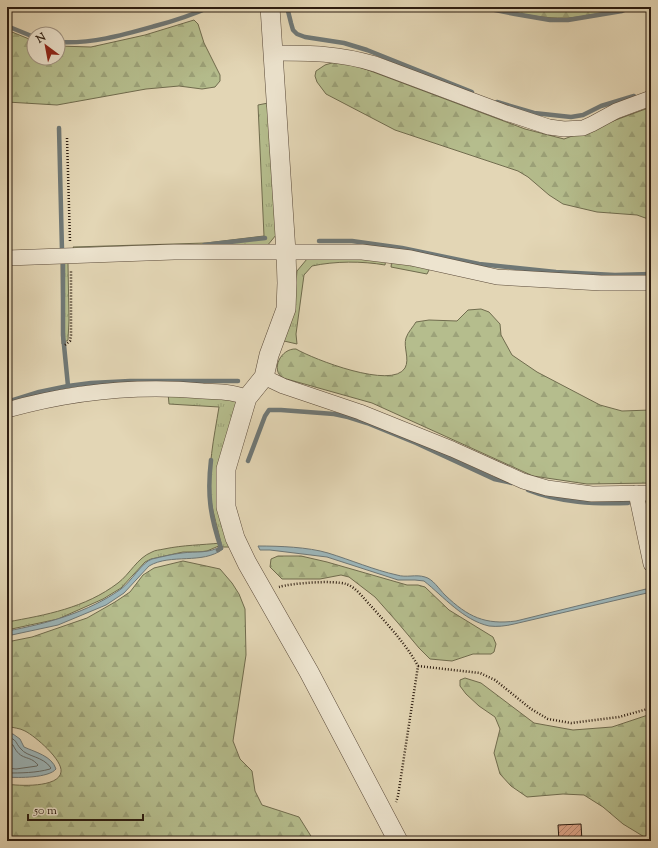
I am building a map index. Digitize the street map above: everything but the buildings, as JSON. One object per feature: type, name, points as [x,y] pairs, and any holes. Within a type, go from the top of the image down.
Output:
[{"type":"street","points":[[270,7],[286,252],[286,309],[269,355],[264,377],[247,398],[226,469],[226,507],[235,538],[247,563],[309,672],[398,841]]},
{"type":"street","points":[[273,53],[319,53],[354,58],[375,64],[506,113],[549,127],[564,129],[583,128],[616,111],[651,98]]},
{"type":"street","points":[[7,258],[174,252],[362,252],[411,258],[497,277],[601,283],[651,283]]},
{"type":"street","points":[[264,377],[283,386],[360,412],[438,443],[523,481],[547,488],[592,494],[651,493]]},
{"type":"street","points":[[7,410],[68,395],[145,389],[195,390],[238,394],[247,398]]},
{"type":"street","points":[[636,493],[651,564]]},
{"type":"path","points":[[65,345],[70,341],[71,335],[71,255],[67,138]]},
{"type":"path","points":[[264,593],[280,586],[335,582],[347,584],[358,592],[395,633],[418,666],[398,796],[388,820]]},
{"type":"path","points":[[418,666],[480,673],[495,680],[531,709],[548,719],[571,723],[619,717],[651,708]]},
{"type":"green space","points":[[491,7],[627,7],[588,16],[548,18]]},
{"type":"green space","points":[[194,20],[198,24],[204,43],[220,75],[220,81],[215,87],[202,89],[179,86],[146,89],[57,105],[7,102],[7,30],[26,38],[26,66],[66,66],[66,46],[91,47],[145,35]]},
{"type":"green space","points":[[335,62],[360,67],[525,129],[564,139],[651,107],[651,220],[637,215],[597,212],[563,204],[518,171],[395,130],[326,94],[317,82],[315,76],[316,71],[325,65]]},
{"type":"green space","points":[[268,103],[276,235],[267,246],[75,251],[73,247],[206,243],[264,236],[258,105]]},
{"type":"green space","points":[[386,258],[385,265],[348,262],[312,266],[304,275],[296,334],[297,344],[284,341],[294,303],[297,271],[307,259]]},
{"type":"green space","points":[[61,259],[68,262],[69,320],[68,340],[62,344]]},
{"type":"green space","points":[[392,259],[431,266],[427,274],[391,267]]},
{"type":"green space","points":[[481,309],[489,312],[500,324],[501,335],[512,355],[537,372],[600,405],[622,411],[651,410],[651,483],[587,484],[533,476],[372,403],[283,378],[277,370],[277,365],[282,356],[286,352],[296,349],[318,359],[352,370],[385,376],[397,374],[405,368],[407,357],[405,342],[409,332],[416,322],[429,320],[457,321],[468,310]]},
{"type":"green space","points":[[168,393],[234,398],[236,402],[231,547],[223,547],[221,545],[207,551],[183,552],[151,559],[145,562],[121,588],[103,599],[58,619],[7,630],[7,622],[65,609],[92,599],[105,592],[118,583],[142,558],[153,551],[221,543],[212,505],[210,488],[212,454],[219,407],[169,404]]},
{"type":"green space","points":[[278,556],[301,556],[407,585],[418,585],[425,587],[449,610],[493,637],[496,644],[494,652],[491,654],[473,654],[452,661],[430,659],[375,597],[349,577],[341,575],[320,579],[282,579],[270,567],[271,559]]},
{"type":"green space","points":[[183,561],[220,569],[239,594],[245,609],[246,655],[233,741],[240,759],[252,771],[255,791],[262,805],[299,817],[314,841],[7,841],[7,784],[37,785],[46,783],[59,777],[61,772],[58,761],[41,743],[23,730],[7,726],[7,642],[32,637],[87,618],[130,592],[143,575],[154,568]]},
{"type":"green space","points":[[465,678],[481,683],[534,723],[573,730],[612,727],[651,714],[651,841],[623,824],[603,807],[584,795],[563,794],[527,797],[511,786],[500,774],[494,753],[500,729],[495,717],[479,706],[466,694],[460,686],[460,680]]},
{"type":"water","points":[[221,546],[223,549],[206,557],[167,560],[149,566],[124,593],[106,605],[58,625],[7,636],[7,631],[37,625],[67,616],[81,611],[109,597],[129,582],[144,564],[152,559],[178,553],[207,551]]},
{"type":"water","points":[[258,546],[312,549],[400,576],[425,577],[433,582],[453,603],[461,609],[478,618],[495,622],[516,621],[646,589],[647,593],[511,625],[489,626],[471,619],[462,613],[424,581],[398,580],[327,557],[260,550]]},
{"type":"water","points":[[7,734],[13,734],[20,739],[24,747],[47,758],[56,769],[40,776],[7,777]]},
{"type":"waterway","points":[[66,42],[83,42],[119,36],[176,20],[210,7]]},
{"type":"waterway","points":[[287,7],[293,30],[297,34],[305,37],[344,43],[367,50],[472,92]]},
{"type":"waterway","points":[[480,7],[550,20],[568,20],[622,11],[631,7]]},
{"type":"waterway","points":[[7,26],[26,34]]},
{"type":"waterway","points":[[497,102],[534,113],[571,117],[583,115],[601,106],[634,96]]},
{"type":"waterway","points":[[59,128],[62,251],[59,251]]},
{"type":"waterway","points":[[204,245],[265,238]]},
{"type":"waterway","points":[[319,241],[352,241],[402,248],[479,264],[556,272],[615,275],[651,274]]},
{"type":"waterway","points":[[63,260],[63,335],[68,386]]},
{"type":"waterway","points":[[7,402],[39,392],[91,383],[130,381],[238,381]]},
{"type":"waterway","points":[[248,461],[265,416],[269,410],[334,414],[367,423],[416,443],[494,479],[512,483]]},
{"type":"waterway","points":[[211,460],[209,484],[210,505],[214,526],[221,548],[218,550]]},
{"type":"waterway","points":[[528,490],[552,498],[578,502],[628,503]]},
{"type":"waterway","points":[[645,502],[651,502]]}]
